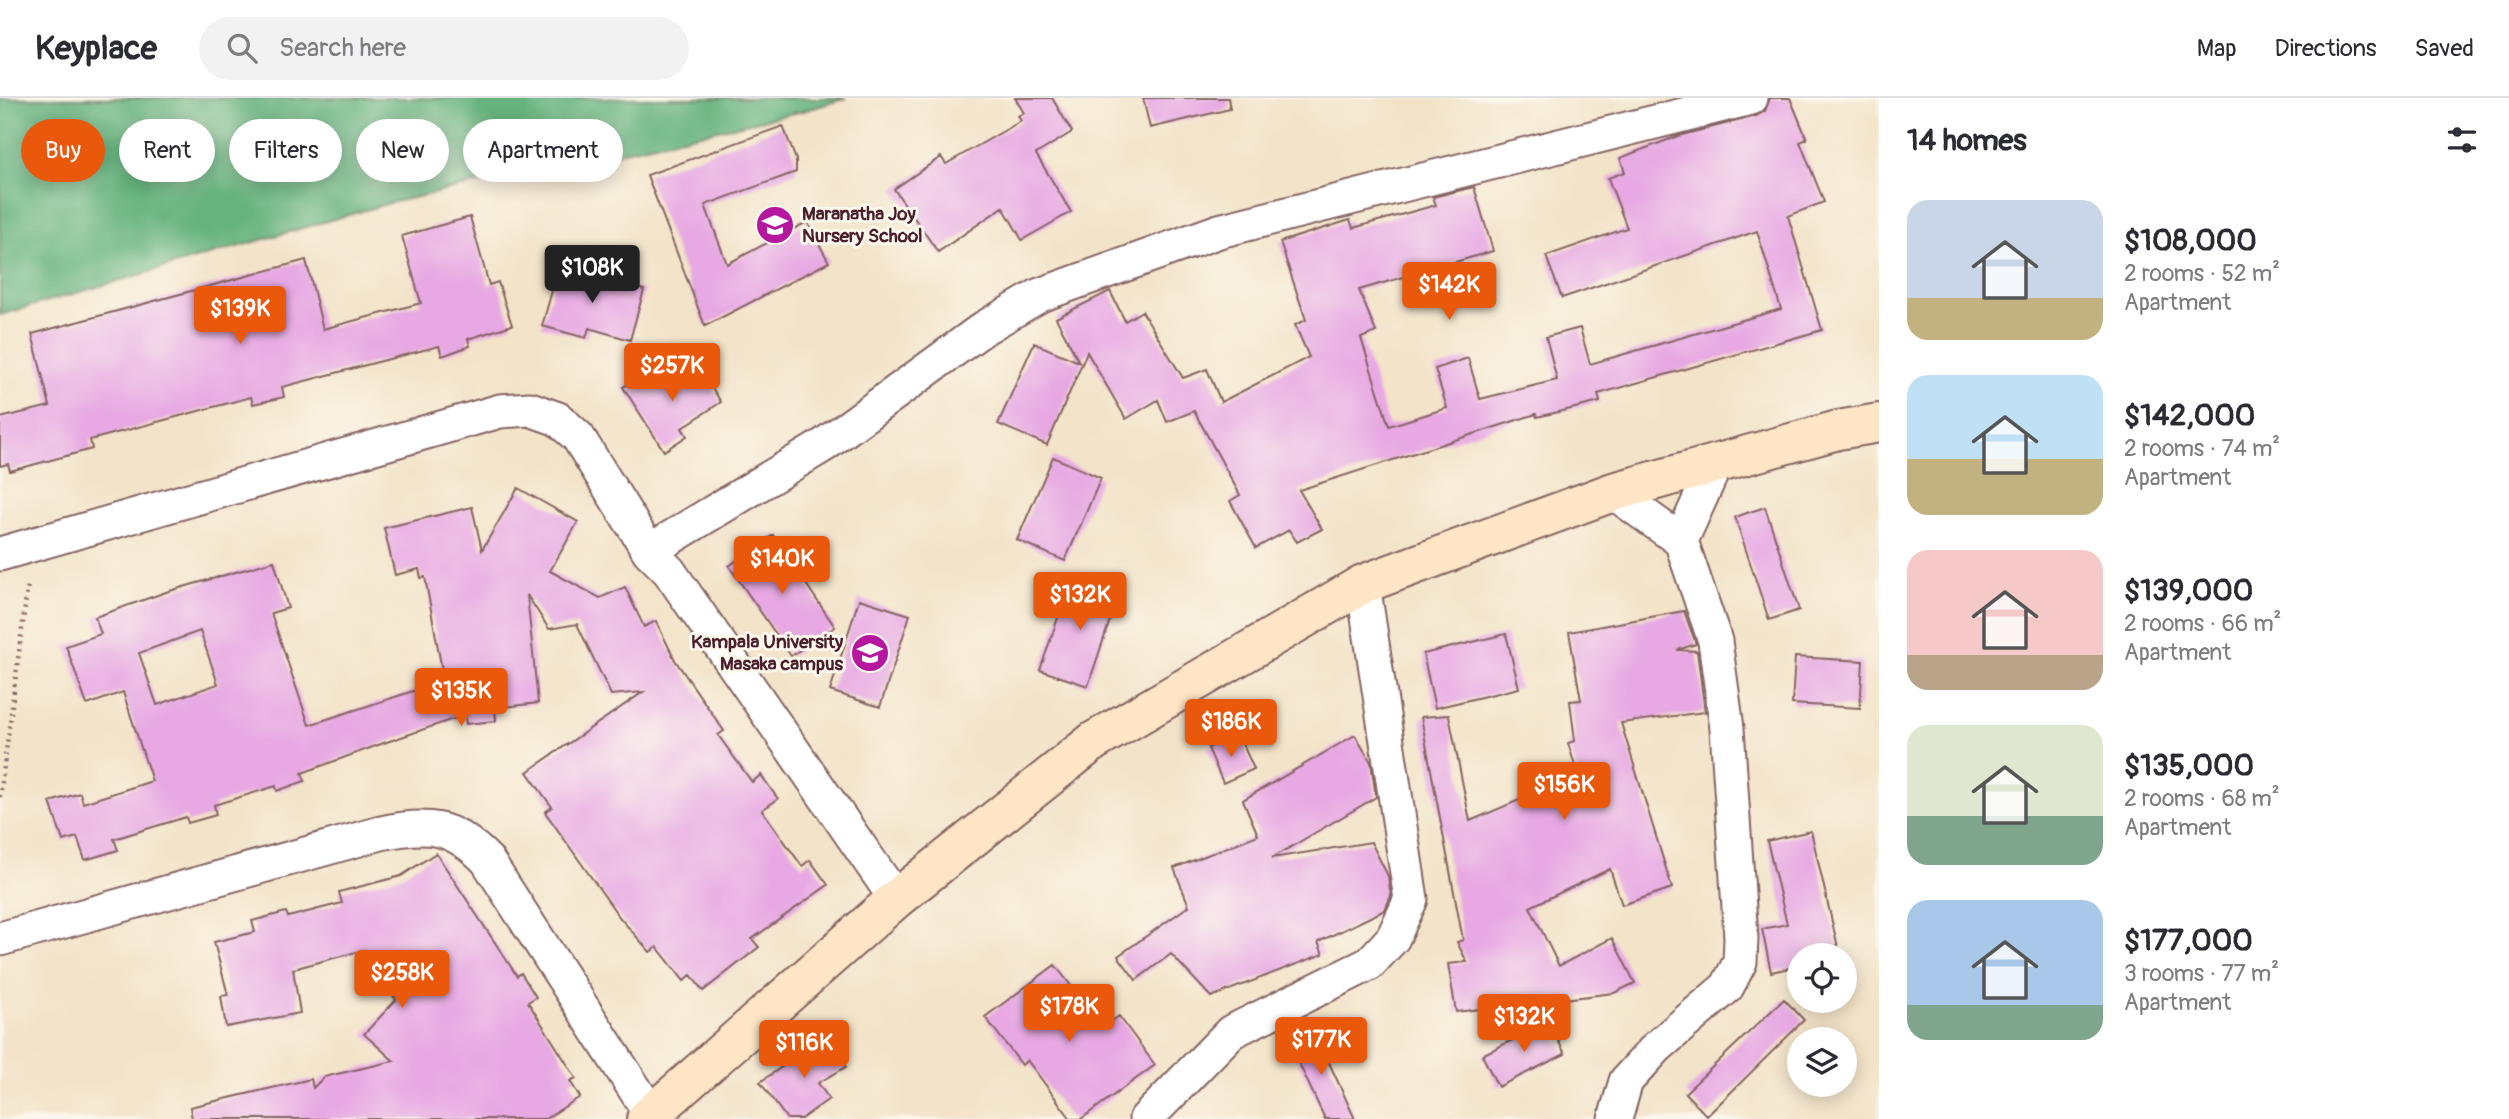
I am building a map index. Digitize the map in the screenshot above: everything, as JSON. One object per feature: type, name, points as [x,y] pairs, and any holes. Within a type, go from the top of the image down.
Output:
[{"type":"street","points":[[649,551],[824,445],[984,328],[1040,295],[1219,231],[1751,98]]},
{"type":"street","points":[[0,554],[500,411],[530,409],[558,419],[578,437],[649,551],[669,571],[896,899]]},
{"type":"street","points":[[0,939],[381,833],[429,826],[451,832],[471,844],[487,860],[649,1117],[896,899],[1094,741],[1363,584],[1613,492],[1717,461],[1838,430],[1879,423]]},
{"type":"street","points":[[1681,541],[1717,461]]},
{"type":"street","points":[[1613,492],[1681,541],[1715,641],[1727,728],[1740,962],[1727,987],[1657,1047],[1626,1081],[1615,1119]]},
{"type":"street","points":[[1146,1119],[1231,1032],[1369,964],[1393,938],[1410,899],[1363,584]]},
{"type":"path","points":[[0,797],[33,545]]},
{"type":"green space","points":[[0,98],[847,98],[803,111],[623,151],[623,119],[463,119],[463,182],[484,182],[390,203],[0,315]]},
{"type":"building","points":[[1015,98],[1052,98],[1072,132],[1036,154],[1071,212],[1022,240],[1003,207],[938,252],[894,189],[941,157],[946,164],[1021,121],[1018,116],[1024,113]]},
{"type":"building","points":[[1143,98],[1228,98],[1230,109],[1150,128]]},
{"type":"building","points":[[1770,98],[1790,98],[1807,139],[1800,142],[1824,202],[1788,216],[1822,330],[1598,394],[1600,402],[1537,417],[1536,414],[1299,490],[1322,529],[1297,542],[1289,530],[1256,548],[1230,501],[1240,495],[1194,411],[1167,422],[1158,400],[1126,419],[1087,352],[1047,445],[998,424],[1034,343],[1079,362],[1056,318],[1110,291],[1125,321],[1142,311],[1183,378],[1207,369],[1221,402],[1309,357],[1295,325],[1306,320],[1280,242],[1350,220],[1353,228],[1436,205],[1433,197],[1474,187],[1493,251],[1359,290],[1376,332],[1361,338],[1389,426],[1447,408],[1435,369],[1468,358],[1480,399],[1557,380],[1546,337],[1580,328],[1590,364],[1781,309],[1757,231],[1562,298],[1546,256],[1627,228],[1608,178],[1625,172],[1620,158],[1678,136],[1756,116],[1765,111]]},
{"type":"building","points":[[783,126],[796,160],[796,172],[705,205],[727,264],[807,222],[829,262],[705,326],[647,175]]},
{"type":"building","points":[[470,217],[489,285],[498,282],[512,325],[468,339],[470,346],[442,356],[439,346],[282,387],[284,397],[253,404],[251,397],[90,440],[92,449],[10,471],[8,464],[0,466],[0,418],[50,406],[32,334],[306,260],[323,329],[421,303],[402,236]]},
{"type":"building","points":[[559,266],[644,290],[630,340],[589,328],[586,338],[542,326]]},
{"type":"building","points":[[696,363],[721,402],[682,428],[687,436],[664,451],[623,387],[646,373],[656,388]]},
{"type":"building","points":[[1053,457],[1101,478],[1065,561],[1017,540]]},
{"type":"building","points":[[518,488],[578,522],[550,571],[600,598],[625,587],[644,627],[656,621],[675,660],[724,731],[718,735],[752,782],[761,775],[778,799],[762,810],[802,866],[810,860],[828,885],[752,939],[759,947],[703,991],[691,975],[684,981],[657,947],[650,952],[620,918],[545,812],[552,807],[527,772],[643,692],[611,695],[577,624],[549,629],[527,595],[538,703],[495,708],[496,721],[466,724],[465,715],[381,744],[302,773],[305,781],[277,791],[276,786],[214,805],[216,815],[188,823],[186,817],[114,839],[118,850],[85,860],[77,837],[63,841],[50,802],[80,793],[83,803],[152,781],[123,692],[87,705],[66,646],[101,634],[95,617],[166,592],[274,561],[288,608],[271,613],[309,725],[444,681],[425,577],[421,578],[419,569],[395,575],[384,528],[472,507],[482,550]],"holes":[[[200,631],[218,684],[157,705],[139,653]]]},
{"type":"building","points":[[1765,507],[1799,610],[1769,620],[1735,517]]},
{"type":"building","points":[[773,535],[835,627],[791,656],[729,566]]},
{"type":"building","points":[[1072,577],[1119,593],[1088,686],[1040,670]]},
{"type":"building","name":"Kampala University Masaka campus","points":[[859,599],[910,615],[880,707],[830,691]]},
{"type":"building","points":[[1684,611],[1696,644],[1677,650],[1697,651],[1705,712],[1621,723],[1672,888],[1622,905],[1610,869],[1530,907],[1559,966],[1612,938],[1635,983],[1614,993],[1456,1012],[1448,964],[1467,962],[1457,942],[1463,940],[1421,717],[1449,715],[1470,821],[1578,775],[1568,743],[1575,741],[1570,701],[1581,700],[1569,632]]},
{"type":"building","points":[[1506,634],[1519,688],[1435,708],[1423,654]]},
{"type":"building","points":[[1795,657],[1863,661],[1860,708],[1792,704]]},
{"type":"building","points":[[1238,734],[1254,769],[1223,783],[1208,748]]},
{"type":"building","points":[[1355,735],[1371,762],[1376,797],[1272,858],[1371,842],[1388,876],[1391,896],[1385,910],[1318,942],[1323,954],[1211,997],[1171,954],[1136,980],[1118,956],[1189,906],[1174,868],[1258,835],[1243,800]]},
{"type":"building","points":[[1811,831],[1837,943],[1787,943],[1787,969],[1771,972],[1762,929],[1787,924],[1767,841]]},
{"type":"building","points":[[436,853],[517,976],[521,973],[536,997],[528,1002],[576,1078],[570,1081],[580,1097],[545,1119],[192,1119],[190,1107],[311,1079],[313,1088],[324,1077],[394,1061],[364,1034],[396,1000],[364,950],[293,969],[300,1013],[226,1027],[221,996],[228,995],[214,942],[255,932],[252,921],[286,912],[288,917],[342,903],[339,892],[401,876]]},
{"type":"building","points":[[1055,965],[1103,1027],[1119,1016],[1155,1065],[1081,1119],[1071,1119],[1027,1060],[1022,1065],[985,1017]]},
{"type":"building","points":[[1784,999],[1787,1002],[1787,1013],[1797,1013],[1804,1020],[1797,1027],[1787,1027],[1787,1037],[1707,1116],[1685,1093]]},
{"type":"building","points":[[1549,1022],[1565,1054],[1498,1087],[1482,1055]]},
{"type":"building","points":[[1314,1030],[1355,1119],[1325,1119],[1289,1042]]},
{"type":"building","points":[[827,1036],[846,1067],[818,1083],[829,1099],[801,1119],[787,1119],[760,1082]]},
{"type":"place","name":"Maranatha Joy Nursery School","points":[[775,225]]},
{"type":"place","name":"Kampala University Masaka campus","points":[[870,653]]}]
